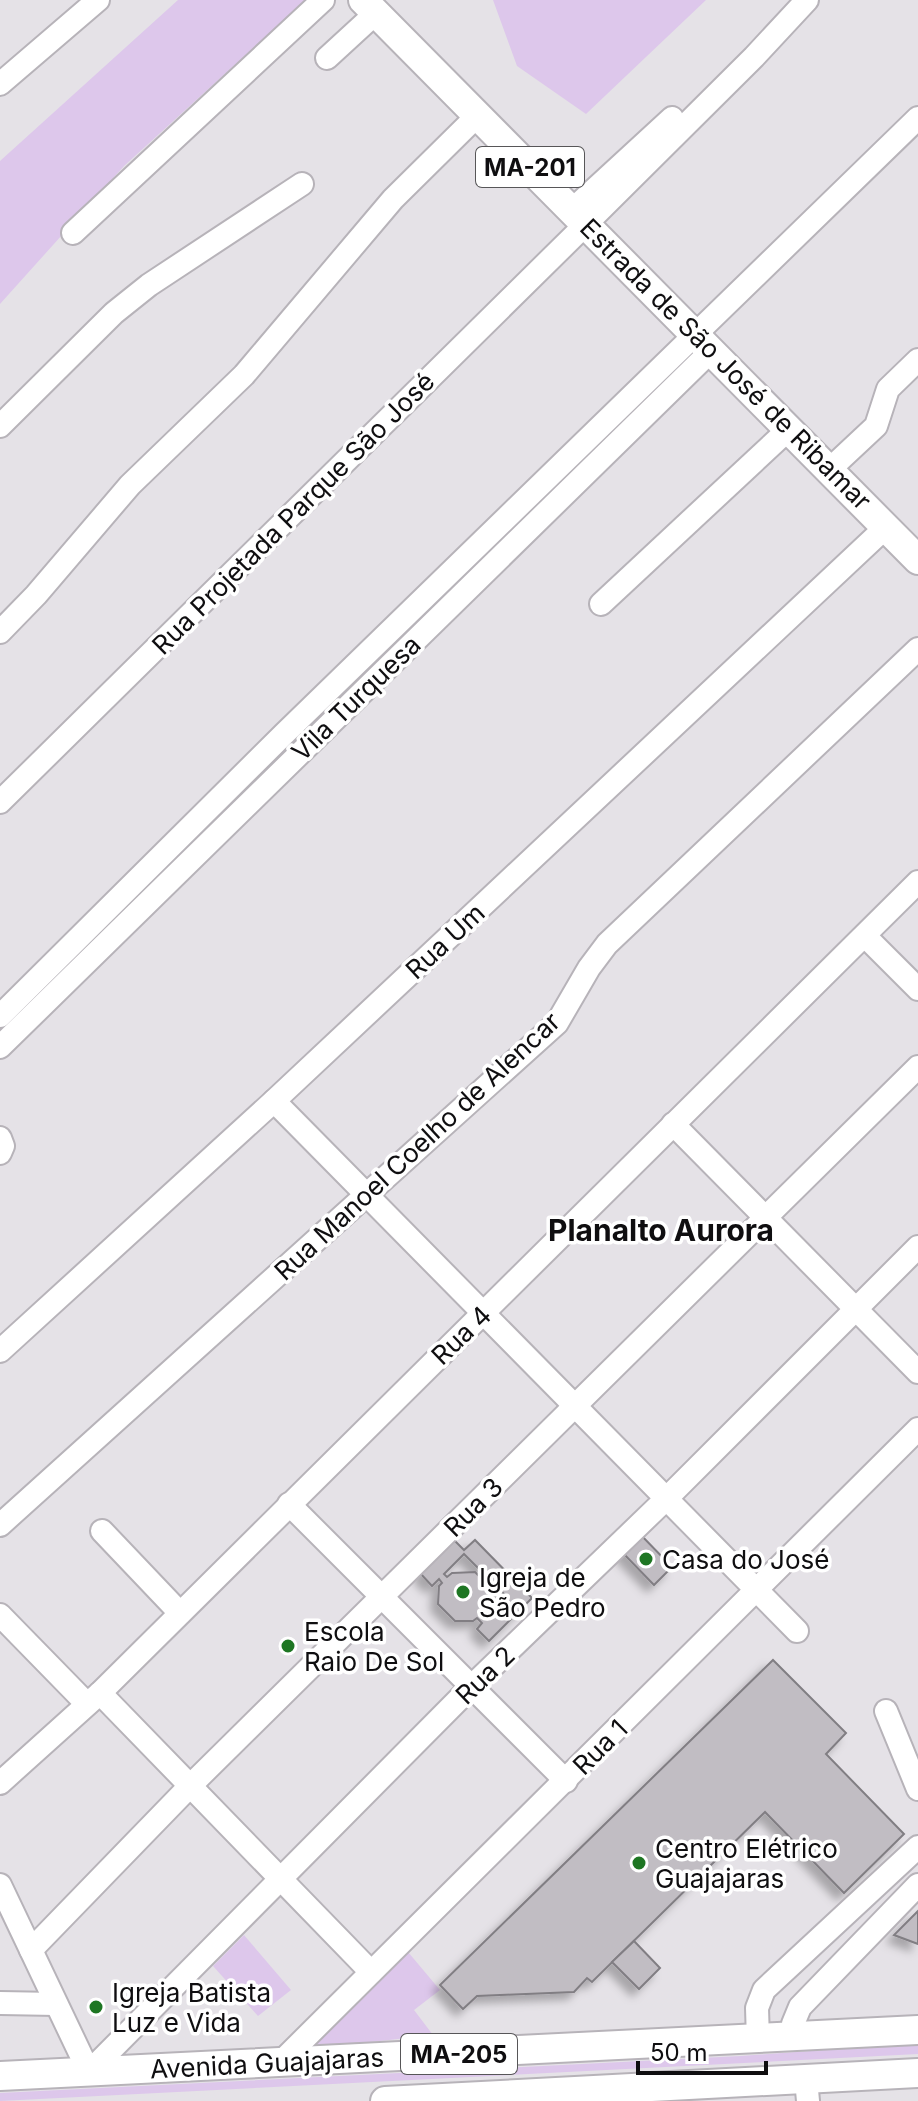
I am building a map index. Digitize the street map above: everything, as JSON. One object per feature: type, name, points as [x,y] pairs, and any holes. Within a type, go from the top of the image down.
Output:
[{"type":"main road","name":"Estrada de São José de Ribamar","points":[[370,6],[918,560]]},
{"type":"main road","name":"Avenida Guajajaras","points":[[0,2076],[918,2030]]},
{"type":"main road","name":"Avenida Guajajaras","points":[[385,2101],[807,2090],[918,2073]]},
{"type":"street","points":[[0,84],[98,0]]},
{"type":"street","points":[[73,233],[323,0]]},
{"type":"street","name":"Rua Projetada Parque São José","points":[[0,802],[580,216],[754,57],[807,0]]},
{"type":"street","points":[[327,58],[370,6]]},
{"type":"street","points":[[0,632],[36,595],[130,485],[244,375],[393,199],[478,115]]},
{"type":"street","points":[[704,342],[918,118]]},
{"type":"street","points":[[0,426],[114,313],[149,285],[302,184]]},
{"type":"street","name":"Vila Turquesa","points":[[0,1047],[91,941],[284,734],[485,539],[704,342]]},
{"type":"street","name":"Vila Turquesa","points":[[0,1016],[91,941],[300,751],[502,557],[704,342]]},
{"type":"street","points":[[830,469],[876,426],[888,389],[918,360]]},
{"type":"street","points":[[601,604],[790,428]]},
{"type":"street","name":"Rua Um","points":[[0,1351],[274,1101],[886,527]]},
{"type":"street","points":[[485,539],[502,557]]},
{"type":"street","name":"Rua Manoel Coelho de Alencar","points":[[0,1525],[557,1023],[607,944],[918,649]]},
{"type":"street","points":[[284,734],[300,751]]},
{"type":"street","name":"Rua 4","points":[[0,1783],[94,1698],[918,882]]},
{"type":"street","points":[[865,936],[918,989]]},
{"type":"street","name":"Rua 3","points":[[31,1950],[190,1786],[918,1067]]},
{"type":"street","points":[[274,1101],[797,1631]]},
{"type":"street","points":[[673,1124],[918,1372]]},
{"type":"street","points":[[0,1138],[3,1146],[0,1153]]},
{"type":"street","name":"Rua 2","points":[[89,2072],[471,1687],[667,1498],[918,1247]]},
{"type":"street","name":"Rua 1","points":[[280,2063],[918,1429]]},
{"type":"street","points":[[289,1504],[566,1781]]},
{"type":"street","points":[[102,1531],[180,1613]]},
{"type":"street","points":[[0,1615],[190,1786],[371,1972]]},
{"type":"street","points":[[886,1711],[918,1789]]},
{"type":"street","points":[[758,2040],[757,2008],[764,1990],[918,1847]]},
{"type":"street","points":[[0,1885],[89,2072]]},
{"type":"street","points":[[793,2038],[793,2024],[800,2007],[918,1885]]},
{"type":"street","points":[[0,2003],[56,2004]]},
{"type":"shaded area","points":[[178,0],[306,0],[124,166],[0,304],[0,161]]},
{"type":"shaded area","points":[[493,0],[706,0],[586,114],[517,66]]},
{"type":"shaded area","points":[[244,1935],[291,1990],[258,2016],[213,1966]]},
{"type":"shaded area","points":[[408,1952],[440,1990],[414,2010],[433,2035],[301,2050]]},
{"type":"shaded area","points":[[918,2043],[918,2054],[0,2101],[0,2093],[741,2056]]},
{"type":"building","name":"Casa do José","points":[[638,1532],[672,1567],[654,1585],[620,1550]]},
{"type":"building","name":"Igreja de São Pedro","points":[[454,1540],[464,1550],[475,1540],[532,1598],[489,1641],[477,1629],[482,1623],[477,1618],[473,1621],[455,1621],[438,1604],[442,1583],[439,1579],[432,1586],[420,1573]],"holes":[[[464,1554],[508,1598],[488,1617],[484,1612],[488,1606],[488,1585],[475,1572],[452,1573],[447,1577],[444,1574]]]},
{"type":"building","name":"Centro Elétrico Guajajaras","points":[[773,1660],[846,1733],[826,1754],[904,1834],[844,1893],[765,1812],[592,1982],[587,1978],[574,1992],[477,1996],[463,2009],[440,1985]]},
{"type":"building","points":[[918,1911],[918,1944],[894,1935]]},
{"type":"building","points":[[634,1941],[660,1968],[639,1989],[612,1962]]},
{"type":"place","name":"Casa do José","points":[[646,1559]]},
{"type":"place","name":"Igreja de São Pedro","points":[[463,1592]]},
{"type":"place","name":"Escola Raio De Sol","points":[[288,1646]]},
{"type":"place","name":"Centro Elétrico Guajajaras","points":[[639,1863]]},
{"type":"place","name":"Igreja Batista Luz e Vida","points":[[96,2007]]},
{"type":"district","name":"Planalto Aurora","points":[[661,1230]]}]
